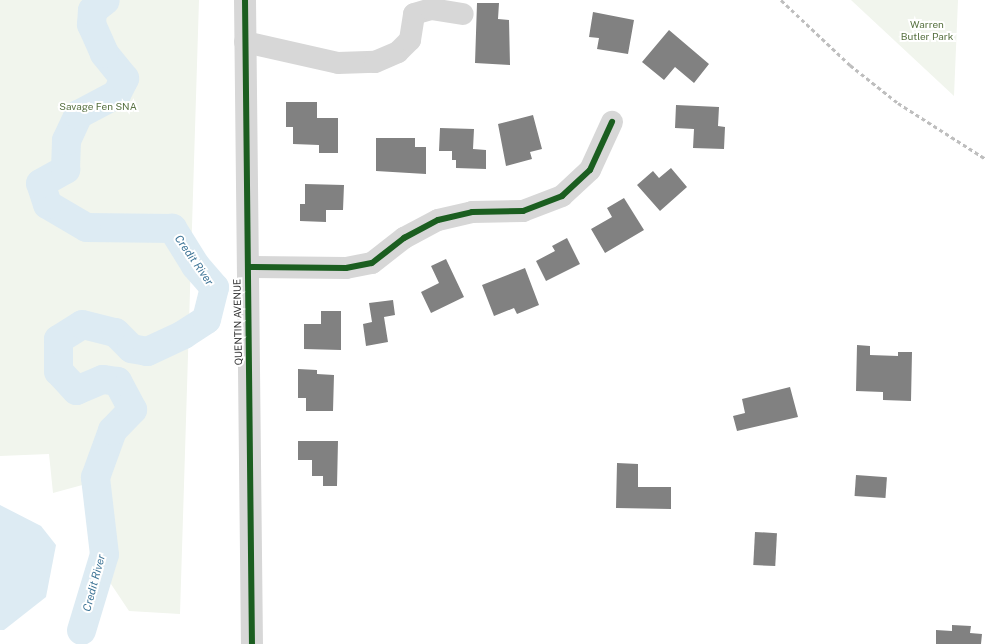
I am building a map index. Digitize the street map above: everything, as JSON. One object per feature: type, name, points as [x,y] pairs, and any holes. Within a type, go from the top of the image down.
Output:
[{"type":"street","name":"QUENTIN AVENUE","points":[[245,0],[252,644]]},
{"type":"street","points":[[245,42],[338,63],[375,62],[398,52],[410,40],[414,14],[431,9],[463,14]]},
{"type":"street","points":[[248,267],[346,268],[372,263],[404,238],[438,220],[472,212],[523,211],[562,196],[590,170],[612,122]]},
{"type":"green space","name":"Savage Fen SNA","points":[[0,0],[199,0],[180,614],[129,611],[91,554],[105,533],[86,484],[53,493],[49,454],[0,456]]},
{"type":"green space","name":"Warren Butler Park","points":[[851,0],[958,0],[954,96]]},
{"type":"shaded area","points":[[0,505],[41,526],[56,545],[46,597],[4,630],[0,630]]},
{"type":"building","points":[[477,3],[499,3],[498,19],[509,20],[510,65],[475,63]]},
{"type":"building","points":[[593,12],[634,20],[628,54],[597,49],[599,38],[589,37]]},
{"type":"building","points":[[669,30],[709,64],[694,83],[675,67],[664,80],[642,62]]},
{"type":"building","points":[[286,102],[317,102],[317,118],[338,118],[338,153],[319,153],[319,145],[293,144],[293,127],[286,127]]},
{"type":"building","points":[[676,105],[719,107],[718,126],[725,127],[724,149],[693,148],[694,129],[675,128]]},
{"type":"building","points":[[533,115],[542,149],[530,152],[532,159],[506,166],[498,124]]},
{"type":"building","points":[[440,128],[474,129],[473,149],[486,150],[486,169],[456,168],[456,160],[452,160],[452,151],[439,151]]},
{"type":"building","points":[[376,138],[415,138],[415,147],[426,147],[426,174],[376,171]]},
{"type":"building","points":[[671,168],[687,187],[660,211],[637,185],[653,171],[659,178]]},
{"type":"building","points":[[305,184],[344,185],[343,210],[326,210],[326,222],[300,221],[300,204],[305,204]]},
{"type":"building","points":[[624,198],[644,230],[605,253],[591,229],[612,217],[607,208]]},
{"type":"building","points":[[567,238],[580,264],[546,281],[536,261],[555,251],[552,246]]},
{"type":"building","points":[[446,259],[464,297],[431,313],[421,292],[439,283],[431,266]]},
{"type":"building","points":[[525,268],[539,305],[517,314],[514,308],[494,316],[482,285]]},
{"type":"building","points":[[393,300],[395,315],[384,317],[388,342],[366,346],[363,324],[372,322],[369,303]]},
{"type":"building","points":[[321,311],[341,311],[341,350],[304,349],[304,324],[321,324]]},
{"type":"building","points":[[857,345],[870,346],[870,355],[898,356],[898,352],[912,352],[911,401],[883,400],[883,392],[856,391]]},
{"type":"building","points":[[298,369],[317,370],[317,374],[334,375],[333,411],[306,411],[306,398],[298,398]]},
{"type":"building","points":[[790,387],[798,417],[737,431],[733,416],[745,413],[742,399]]},
{"type":"building","points":[[298,441],[338,441],[337,486],[323,486],[323,476],[312,476],[312,460],[298,460]]},
{"type":"building","points":[[617,463],[638,464],[638,487],[671,487],[671,509],[616,508]]},
{"type":"building","points":[[856,475],[887,477],[885,498],[855,496]]},
{"type":"building","points":[[755,532],[777,533],[775,566],[753,565]]},
{"type":"building","points":[[952,625],[971,626],[970,633],[982,634],[981,644],[936,644],[936,630],[952,631]]},
{"type":"waterway","name":"Credit River","points":[[81,630],[104,554],[95,477],[112,430],[132,409],[117,381],[102,379],[76,390],[58,371],[58,339],[82,324],[115,332],[131,348],[147,351],[183,334],[206,319],[214,287],[195,265],[172,228],[86,227],[47,204],[40,183],[65,169],[66,140],[78,114],[116,94],[124,78],[104,53],[91,24],[92,10],[105,0]]},
{"type":"railway","points":[[781,0],[850,65],[898,103],[986,159]]},
{"type":"cycle path","points":[[245,0],[252,644]]},
{"type":"cycle path","points":[[248,267],[346,268],[372,263],[404,238],[438,220],[472,212],[523,211],[562,196],[590,170],[612,122]]}]
